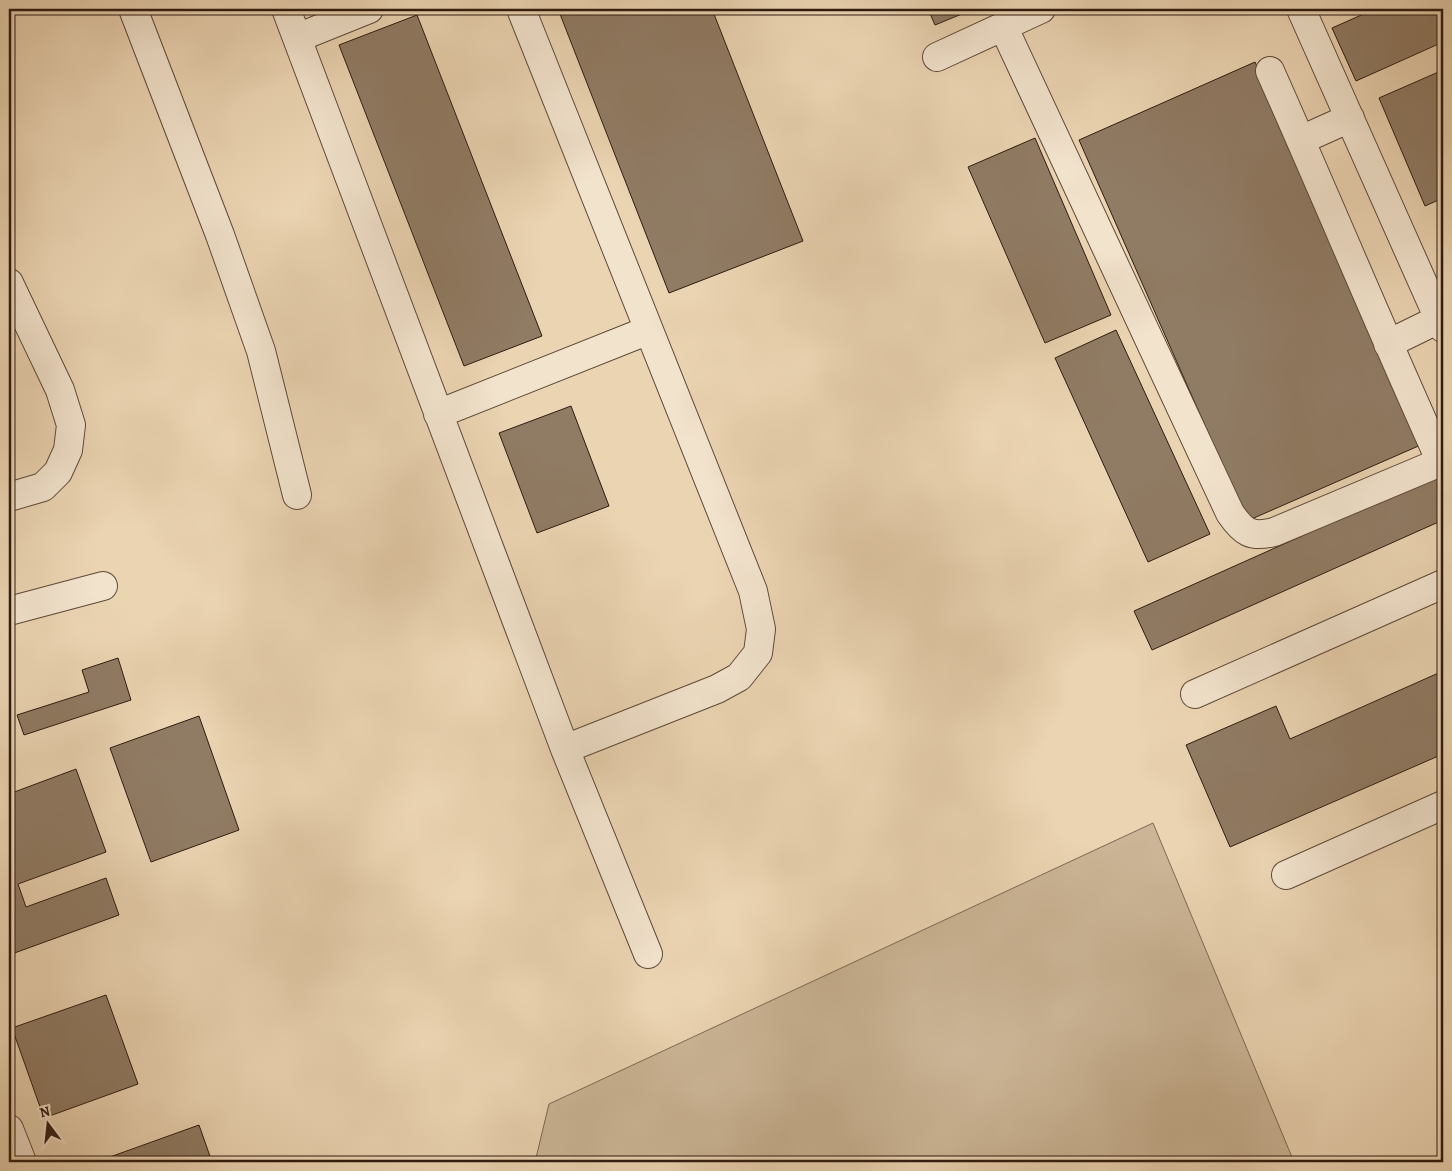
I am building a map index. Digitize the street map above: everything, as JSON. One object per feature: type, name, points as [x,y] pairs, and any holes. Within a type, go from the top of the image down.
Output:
[{"type":"street","points":[[133,9],[220,235],[261,352],[297,495]]},
{"type":"street","points":[[286,9],[565,749],[648,954]]},
{"type":"street","points":[[297,38],[369,9]]},
{"type":"street","points":[[521,9],[753,591],[761,629],[758,652],[739,677],[717,689],[565,749]]},
{"type":"street","points":[[937,57],[1041,9]]},
{"type":"street","points":[[1301,9],[1441,324],[1388,344]]},
{"type":"street","points":[[1003,26],[1230,513],[1243,530],[1251,534],[1262,535],[1274,532],[1442,462],[1388,344],[1270,71]]},
{"type":"street","points":[[1301,140],[1350,118]]},
{"type":"street","points":[[9,283],[60,390],[71,425],[68,450],[58,472],[43,487],[9,497]]},
{"type":"street","points":[[438,414],[649,330]]},
{"type":"street","points":[[1195,694],[1443,584]]},
{"type":"street","points":[[9,611],[103,586]]},
{"type":"street","points":[[1286,875],[1443,805]]},
{"type":"street","points":[[9,1129],[22,1162]]},
{"type":"shaded area","points":[[1153,823],[1294,1162],[535,1162],[549,1104]]},
{"type":"building","points":[[558,9],[712,9],[803,241],[669,293]]},
{"type":"building","points":[[928,9],[974,9],[935,25]]},
{"type":"building","points":[[1375,9],[1443,9],[1443,42],[1356,81],[1332,28]]},
{"type":"building","points":[[417,15],[542,336],[464,366],[339,45]]},
{"type":"building","points":[[1255,62],[1423,444],[1247,521],[1079,140]]},
{"type":"building","points":[[1443,70],[1443,198],[1425,206],[1379,98]]},
{"type":"building","points":[[1035,138],[1111,315],[1045,343],[968,167]]},
{"type":"building","points":[[1116,330],[1210,534],[1148,562],[1055,358]]},
{"type":"building","points":[[571,406],[609,506],[537,533],[499,433]]},
{"type":"building","points":[[1436,476],[1443,492],[1443,520],[1152,650],[1134,611]]},
{"type":"building","points":[[118,658],[131,700],[24,735],[17,715],[89,692],[82,670]]},
{"type":"building","points":[[1443,671],[1443,754],[1230,847],[1186,745],[1276,706],[1290,739]]},
{"type":"building","points":[[199,716],[239,830],[151,862],[110,748]]},
{"type":"building","points":[[76,769],[106,852],[18,884],[26,907],[106,878],[119,915],[9,955],[9,794]]},
{"type":"building","points":[[106,995],[138,1084],[44,1118],[12,1028]]},
{"type":"building","points":[[199,1125],[212,1162],[96,1162]]}]
